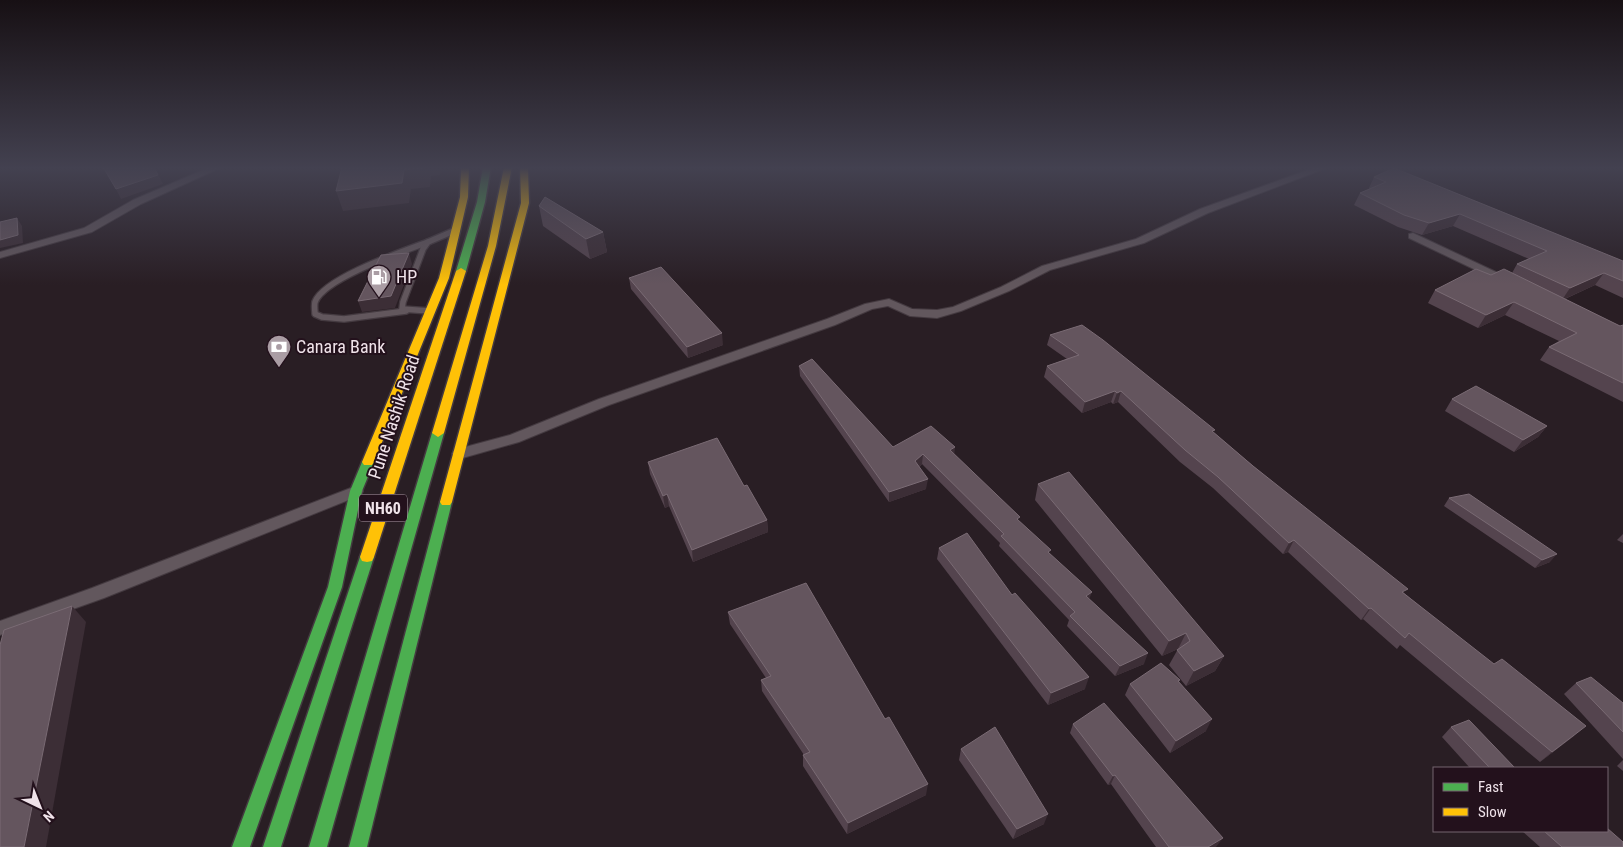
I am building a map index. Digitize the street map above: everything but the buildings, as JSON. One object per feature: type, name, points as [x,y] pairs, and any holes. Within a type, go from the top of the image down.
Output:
[{"type":"main road","points":[[242,847],[335,588],[356,491],[444,278],[462,207]]},
{"type":"main road","name":"Pune Nashik Road","points":[[272,847],[468,248],[480,207]]},
{"type":"main road","name":"NH60","points":[[318,847],[492,246],[500,207]]},
{"type":"main road","points":[[358,847],[493,318],[524,207]]},
{"type":"street","points":[[0,255],[88,230],[129,207]]},
{"type":"street","points":[[459,454],[514,439],[604,402],[831,322],[869,306],[889,302],[910,312],[937,314],[957,309],[1004,289],[1046,268],[1140,241],[1216,207]]},
{"type":"street","points":[[1413,236],[1518,286]]},
{"type":"street","points":[[0,628],[98,593],[356,491]]},
{"type":"lane","points":[[430,311],[406,311],[336,319],[320,318],[315,314],[314,303],[318,296],[344,277],[456,230]]},
{"type":"lane","points":[[406,311],[402,309],[403,302],[423,248],[428,242]]},
{"type":"traffic: fast","points":[[461,271],[480,207]]},
{"type":"traffic: fast","points":[[318,847],[438,433]]},
{"type":"traffic: fast","points":[[241,847],[335,587],[356,491],[368,462]]},
{"type":"traffic: fast","points":[[358,847],[446,502]]},
{"type":"traffic: fast","points":[[272,847],[367,557]]},
{"type":"traffic: slow","points":[[368,462],[444,278],[462,207]]},
{"type":"traffic: slow","points":[[438,433],[492,246],[500,207]]},
{"type":"traffic: slow","points":[[446,502],[524,207]]},
{"type":"traffic: slow","points":[[367,557],[461,271]]},
{"type":"place","name":"HP","points":[[379,298]]},
{"type":"place","name":"Canara Bank","points":[[279,368]]}]
